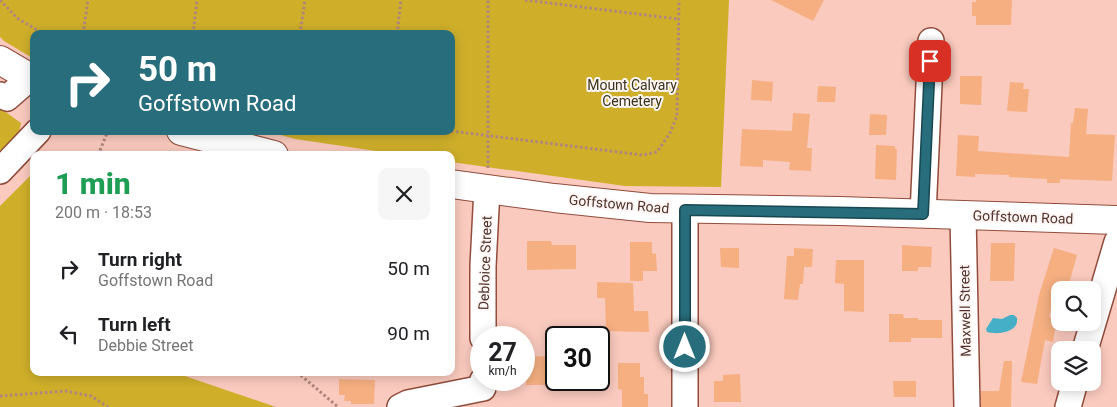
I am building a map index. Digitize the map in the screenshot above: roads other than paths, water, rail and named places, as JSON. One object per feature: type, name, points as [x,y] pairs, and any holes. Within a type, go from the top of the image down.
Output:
[{"type":"main road","points":[[0,60],[30,78]]},
{"type":"main road","points":[[196,135],[258,151]]},
{"type":"main road","name":"Goffstown Road","points":[[455,185],[571,200],[685,210],[962,214],[1117,220]]},
{"type":"street","points":[[923,214],[931,41]]},
{"type":"street","points":[[0,95],[7,98],[30,81]]},
{"type":"street","points":[[0,171],[34,135]]},
{"type":"street","name":"Debloice Street","points":[[483,326],[483,266],[487,189]]},
{"type":"street","points":[[685,210],[685,407]]},
{"type":"street","name":"Maxwell Street","points":[[962,214],[967,407]]},
{"type":"street","points":[[1088,341],[1117,242]]},
{"type":"street","points":[[400,407],[408,403],[470,387]]},
{"type":"street","points":[[1068,407],[1072,391]]},
{"type":"water","points":[[1014,315],[1017,318],[1015,327],[1011,330],[1001,333],[987,332],[986,329],[993,318],[1002,319]]},
{"type":"park label","name":"Mount Calvary Cemetery","points":[[632,94]]}]
